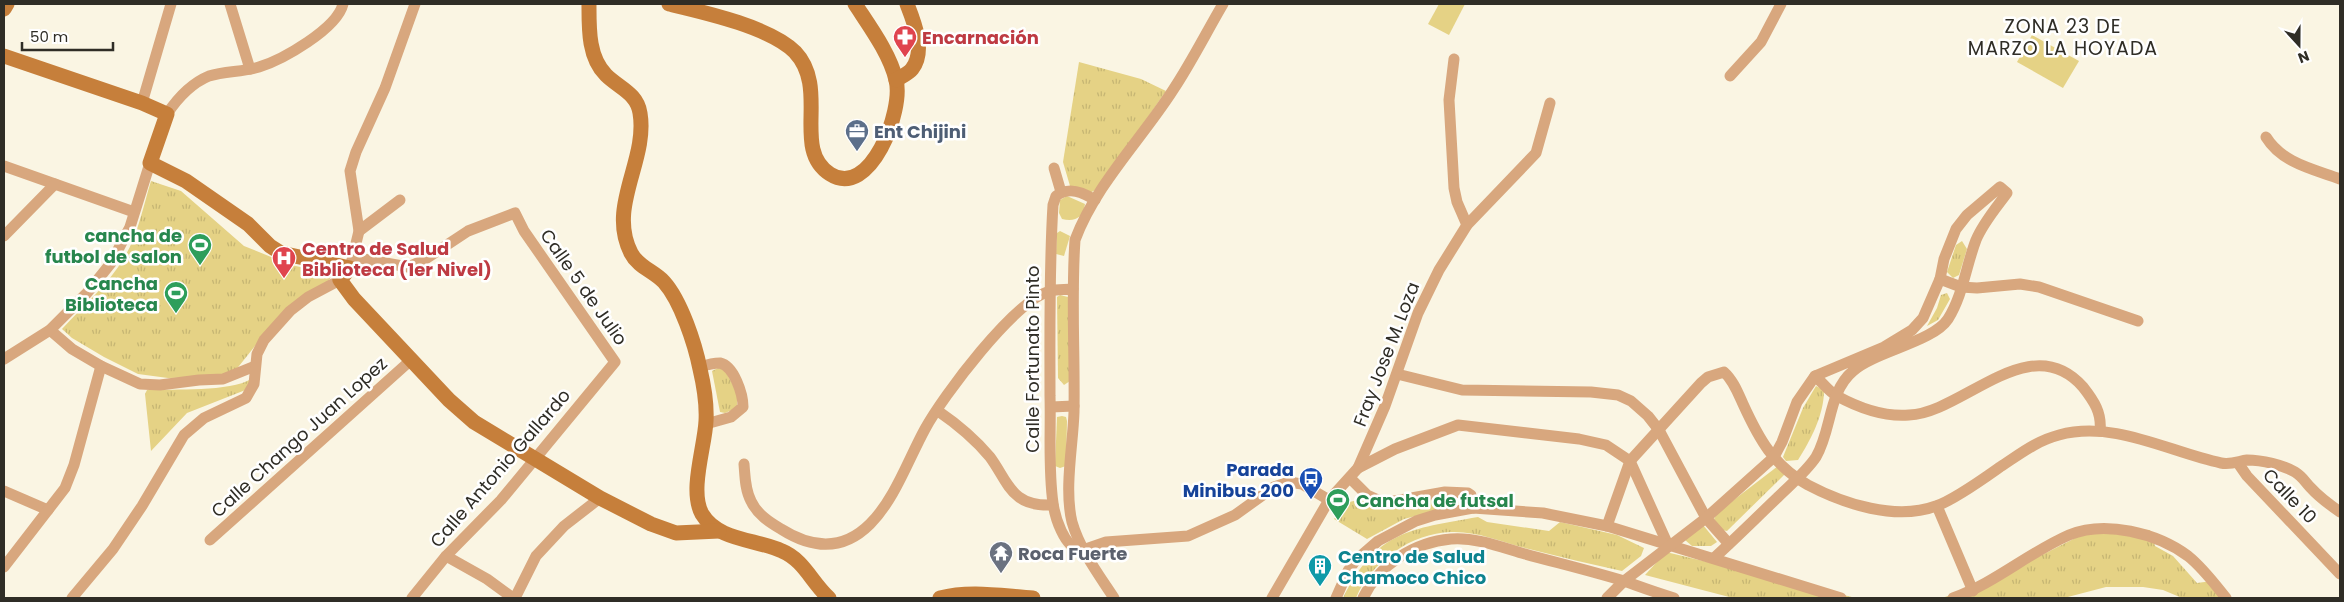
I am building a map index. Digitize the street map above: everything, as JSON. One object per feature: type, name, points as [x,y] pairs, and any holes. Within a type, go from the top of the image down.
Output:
[{"type":"main road","points":[[4,9],[7,4]]},
{"type":"main road","points":[[589,4],[591,42],[594,55],[606,75],[632,94],[641,115],[638,151],[622,212],[622,225],[631,254],[641,266],[656,276],[672,292],[692,340],[700,366],[706,405],[706,424],[700,464],[698,496],[700,511],[706,520],[719,531]]},
{"type":"main road","points":[[669,4],[726,17],[775,38],[795,53],[804,66],[812,94],[810,141],[816,160],[832,176],[853,178],[870,164],[884,142],[894,117],[898,95],[896,80],[890,63],[855,5]]},
{"type":"main road","points":[[896,80],[912,69],[918,52],[914,24],[907,4]]},
{"type":"main road","points":[[4,56],[142,103],[167,114],[150,163],[186,181],[248,224],[270,246],[281,253],[348,268],[354,299],[449,400],[474,422],[600,498],[650,524],[676,533],[719,531],[782,550],[794,557],[829,598]]},
{"type":"main road","points":[[940,598],[968,594],[1033,598]]},
{"type":"street","points":[[142,103],[171,4]]},
{"type":"street","points":[[230,4],[250,69]]},
{"type":"street","points":[[167,114],[173,104],[200,81],[211,76],[250,69],[277,59],[311,39],[335,18],[343,4]]},
{"type":"street","points":[[72,598],[113,549],[142,506],[184,435],[204,418],[243,401],[251,392],[254,384],[257,354],[264,340],[290,311],[348,268],[359,231],[350,171],[356,152],[385,88],[415,4]]},
{"type":"street","name":"Calle Fortunato Pinto","points":[[1114,598],[1084,550],[1072,519],[1070,479],[1074,406],[1073,289],[1075,240],[1083,219],[1095,200],[1174,90],[1222,4]]},
{"type":"street","points":[[1730,76],[1761,42],[1781,4]]},
{"type":"street","points":[[1454,59],[1449,100],[1454,188],[1456,202],[1467,225]]},
{"type":"street","name":"Fray Jose M. Loza","points":[[1272,598],[1329,500],[1358,468],[1375,432],[1418,313],[1438,270],[1467,225],[1536,153],[1550,103]]},
{"type":"street","points":[[2266,137],[2272,147],[2290,161],[2340,179]]},
{"type":"street","points":[[4,359],[50,330],[87,293],[112,263],[124,242],[150,163]]},
{"type":"street","points":[[4,166],[134,212]]},
{"type":"street","points":[[1054,168],[1061,192],[1072,190],[1081,192],[1095,200]]},
{"type":"street","points":[[4,236],[55,184]]},
{"type":"street","points":[[1607,598],[1624,581],[1668,545],[1706,518],[1774,457],[1782,442],[1797,402],[1815,376],[1884,347],[1912,330],[1923,318],[1940,279],[1947,250],[1956,229],[1967,215],[2000,187],[2007,193],[1976,239],[1961,287],[1947,320],[1938,329],[1877,356],[1854,370],[1843,381],[1836,396],[1825,439],[1815,458],[1798,478],[1714,558]]},
{"type":"street","name":"Calle Fortunato Pinto","points":[[1061,192],[1056,196],[1053,205],[1050,291],[1051,478],[1053,505],[1065,537],[1077,550],[1084,550]]},
{"type":"street","points":[[359,231],[400,200]]},
{"type":"street","name":"Calle 5 de Julio","points":[[348,268],[408,267],[424,260],[468,231],[515,212],[524,231],[614,362]]},
{"type":"street","points":[[1940,279],[1961,287],[1977,288],[2020,284],[2039,287],[2138,321]]},
{"type":"street","points":[[744,464],[749,499],[757,512],[765,519],[804,542],[814,545],[834,543],[856,535],[870,524],[888,499],[926,427],[969,365],[1026,306],[1050,291],[1073,289]]},
{"type":"street","points":[[50,330],[72,349],[129,381],[154,385],[223,379],[255,366]]},
{"type":"street","name":"Calle Chango Juan Lopez","points":[[210,540],[412,360]]},
{"type":"street","name":"Calle Antonio Gallardo","points":[[412,598],[446,556],[501,500],[614,362]]},
{"type":"street","points":[[700,366],[721,364],[727,367],[743,399],[742,407],[731,417],[706,424]]},
{"type":"street","points":[[4,567],[64,488],[74,465],[101,366]]},
{"type":"street","points":[[1815,376],[1836,396],[1878,413],[1911,416],[1925,413],[1946,404],[1988,380],[2004,374],[2032,367],[2053,368],[2081,386],[2091,398],[2100,417],[2100,431]]},
{"type":"street","points":[[1607,526],[1630,461],[1708,377],[1724,372],[1733,384],[1764,447],[1774,457],[1798,478],[1829,495],[1870,507],[1905,511],[1937,506],[2002,466],[2022,451],[2042,441],[2074,431],[2100,431],[2142,439],[2223,463],[2238,463],[2246,460],[2258,461],[2296,472],[2311,489],[2340,512]]},
{"type":"street","points":[[1397,374],[1462,390],[1562,390],[1618,395],[1640,408],[1659,430],[1706,518],[1729,544]]},
{"type":"street","points":[[1050,407],[1074,406]]},
{"type":"street","points":[[938,411],[957,424],[989,457],[1008,489],[1027,500],[1044,505],[1053,505]]},
{"type":"street","points":[[1358,468],[1395,449],[1458,425],[1579,439],[1606,446],[1630,461],[1668,545]]},
{"type":"street","name":"Calle 10","points":[[2238,463],[2241,470],[2340,574]]},
{"type":"street","points":[[1051,478],[1070,479]]},
{"type":"street","points":[[1350,478],[1367,495],[1378,500],[1389,502],[1444,492],[1468,493],[1471,495],[1473,508]]},
{"type":"street","points":[[1084,550],[1106,542],[1188,536],[1235,515],[1274,487],[1289,482],[1302,484],[1329,500]]},
{"type":"street","points":[[4,491],[48,510]]},
{"type":"street","points":[[446,556],[487,579],[514,598],[536,556],[564,526],[600,498]]},
{"type":"street","points":[[1937,506],[1974,591]]},
{"type":"street","points":[[1336,598],[1348,571],[1378,540],[1409,524],[1435,515],[1473,508],[1543,513],[1607,526],[1841,598]]},
{"type":"street","points":[[1953,598],[1974,591],[2070,535],[2096,528],[2108,528],[2138,534],[2177,549],[2207,574],[2226,598]]},
{"type":"street","points":[[1363,598],[1381,571],[1395,560],[1412,550],[1450,539],[1470,539],[1624,581],[1660,596],[1674,598]]},
{"type":"green space","points":[[1439,4],[1465,4],[1449,35],[1428,24]]},
{"type":"green space","points":[[2032,35],[2079,61],[2063,88],[2017,62]]},
{"type":"green space","points":[[1079,62],[1141,79],[1166,91],[1099,188],[1088,194],[1070,186],[1063,162]]},
{"type":"green space","points":[[151,181],[181,191],[244,246],[291,265],[333,274],[325,286],[259,341],[235,371],[226,377],[168,378],[138,374],[104,357],[72,338],[62,329],[118,268],[137,230]]},
{"type":"green space","points":[[1067,196],[1085,204],[1078,218],[1071,220],[1062,219],[1059,213],[1060,200]]},
{"type":"green space","points":[[1060,231],[1070,236],[1064,256],[1056,254],[1057,233]]},
{"type":"green space","points":[[1962,241],[1967,249],[1959,275],[1953,278],[1947,272],[1956,245]]},
{"type":"green space","points":[[1947,293],[1950,299],[1938,320],[1927,326],[1937,308],[1941,295]]},
{"type":"green space","points":[[1060,295],[1068,297],[1070,381],[1064,385],[1058,378],[1057,297]]},
{"type":"green space","points":[[723,367],[737,392],[737,408],[725,413],[720,412],[712,371]]},
{"type":"green space","points":[[251,379],[248,389],[187,413],[151,451],[145,394],[147,390],[216,388],[242,383]]},
{"type":"green space","points":[[1816,386],[1824,390],[1822,409],[1816,426],[1798,460],[1786,461],[1783,457],[1785,452],[1803,408]]},
{"type":"green space","points":[[1057,417],[1066,417],[1067,421],[1066,466],[1060,468],[1055,466]]},
{"type":"green space","points":[[1778,466],[1785,474],[1727,531],[1722,530],[1714,519],[1718,512]]},
{"type":"green space","points":[[1449,496],[1450,503],[1446,508],[1404,519],[1367,539],[1334,519],[1345,503],[1358,500],[1374,503]]},
{"type":"green space","points":[[1478,517],[1487,522],[1549,531],[1560,522],[1617,535],[1644,548],[1641,556],[1622,571],[1520,547],[1471,533],[1451,532],[1436,534],[1407,544],[1394,552],[1372,573],[1356,598],[1343,598],[1355,576],[1368,559],[1382,546],[1397,537],[1433,525]]},
{"type":"green space","points":[[1703,525],[1717,542],[1711,546],[1692,546],[1685,540]]},
{"type":"green space","points":[[2097,527],[2150,530],[2155,546],[2173,556],[2197,583],[2212,581],[2225,598],[2182,598],[2163,590],[2143,587],[2106,587],[2064,598],[1942,598],[1989,582]]},
{"type":"green space","points":[[1666,552],[1856,598],[1733,598],[1645,575]]},
{"type":"place","name":"Encarnación","points":[[905,58]]},
{"type":"place","name":"Ent Chijini","points":[[857,152]]},
{"type":"place","name":"cancha de futbol de salon","points":[[200,266]]},
{"type":"place","name":"Centro de Salud Biblioteca (1er Nivel)","points":[[284,279]]},
{"type":"place","name":"Cancha Biblioteca","points":[[176,314]]},
{"type":"place","name":"Parada Minibus 200","points":[[1311,500]]},
{"type":"place","name":"Cancha de futsal","points":[[1338,521]]},
{"type":"place","name":"Roca Fuerte","points":[[1001,574]]},
{"type":"place","name":"Centro de Salud Chamoco Chico","points":[[1320,587]]},
{"type":"district","name":"ZONA 23 DE MARZO LA HOYADA","points":[[2063,37]]}]
